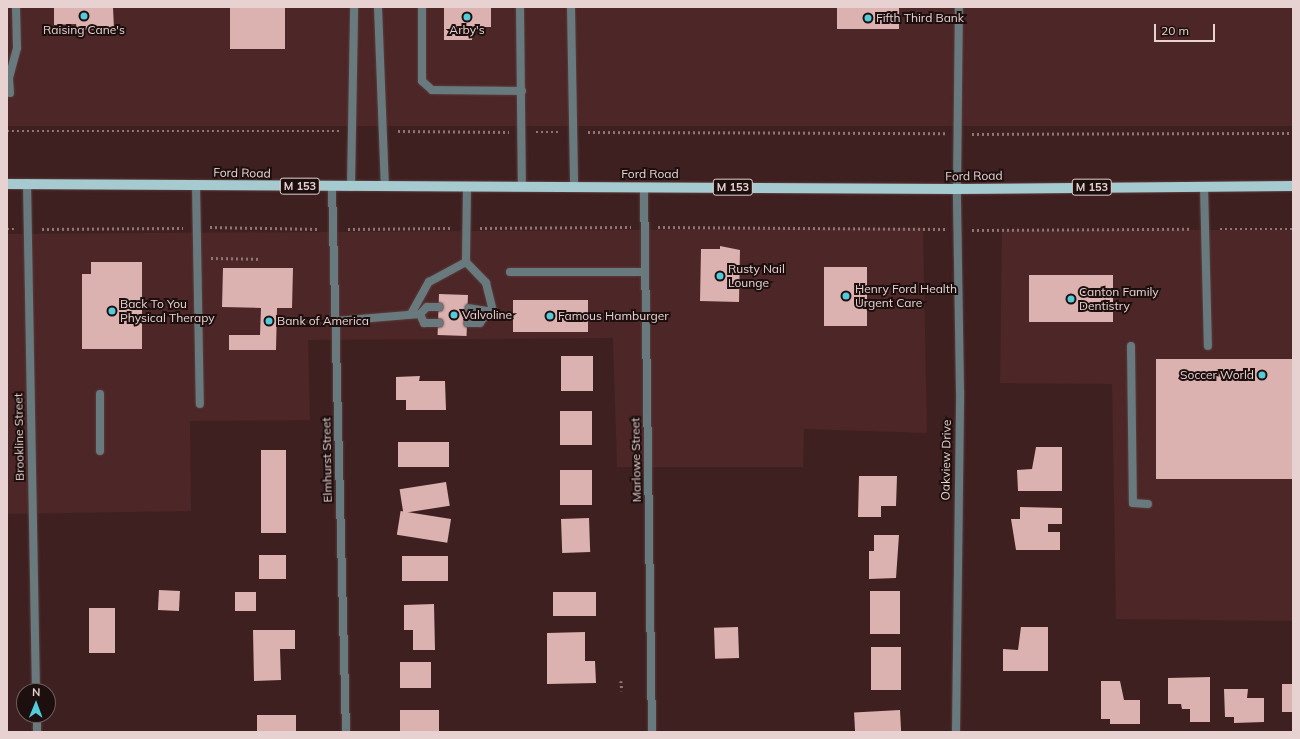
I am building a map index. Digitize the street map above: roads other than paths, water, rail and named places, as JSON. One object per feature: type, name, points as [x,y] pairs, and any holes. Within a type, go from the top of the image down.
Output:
[{"type":"main road","name":"Ford Road","points":[[7,184],[332,187],[574,186],[957,189],[1293,186]]},
{"type":"street","points":[[10,93],[9,78],[17,48],[16,7]]},
{"type":"street","points":[[351,187],[354,7]]},
{"type":"street","points":[[378,7],[385,187]]},
{"type":"street","points":[[422,7],[422,81],[432,90],[522,91]]},
{"type":"street","points":[[520,7],[522,187]]},
{"type":"street","points":[[571,7],[574,186]]},
{"type":"street","name":"Oakview Drive","points":[[956,732],[957,134],[959,7]]},
{"type":"street","name":"Brookline Street","points":[[27,183],[36,683]]},
{"type":"street","points":[[196,185],[200,404]]},
{"type":"street","points":[[1204,186],[1208,346]]},
{"type":"street","name":"Elmhurst Street","points":[[332,187],[346,732]]},
{"type":"street","points":[[467,187],[466,262],[486,283],[493,312],[487,313],[479,308],[469,308]]},
{"type":"street","name":"Marlowe Street","points":[[644,187],[652,732]]},
{"type":"street","points":[[411,314],[430,282],[466,262]]},
{"type":"street","points":[[510,272],[645,272]]},
{"type":"street","points":[[336,321],[420,314],[427,307],[439,307]]},
{"type":"street","points":[[468,323],[480,322],[487,313]]},
{"type":"street","points":[[420,314],[424,323],[439,323]]},
{"type":"street","points":[[1131,346],[1133,503],[1148,504]]},
{"type":"street","points":[[100,394],[100,451]]},
{"type":"place","name":"Raising Cane's","points":[[84,16]]},
{"type":"place","name":"Arby's","points":[[467,17]]},
{"type":"place","name":"Fifth Third Bank","points":[[868,18]]},
{"type":"place","name":"Rusty Nail Lounge","points":[[720,276]]},
{"type":"place","name":"Henry Ford Health Urgent Care","points":[[846,296]]},
{"type":"place","name":"Canton Family Dentistry","points":[[1071,299]]},
{"type":"place","name":"Back To You Physical Therapy","points":[[112,311]]},
{"type":"place","name":"Valvoline","points":[[454,315]]},
{"type":"place","name":"Famous Hamburger","points":[[550,316]]},
{"type":"place","name":"Bank of America","points":[[269,321]]},
{"type":"place","name":"Soccer World","points":[[1262,375]]}]
